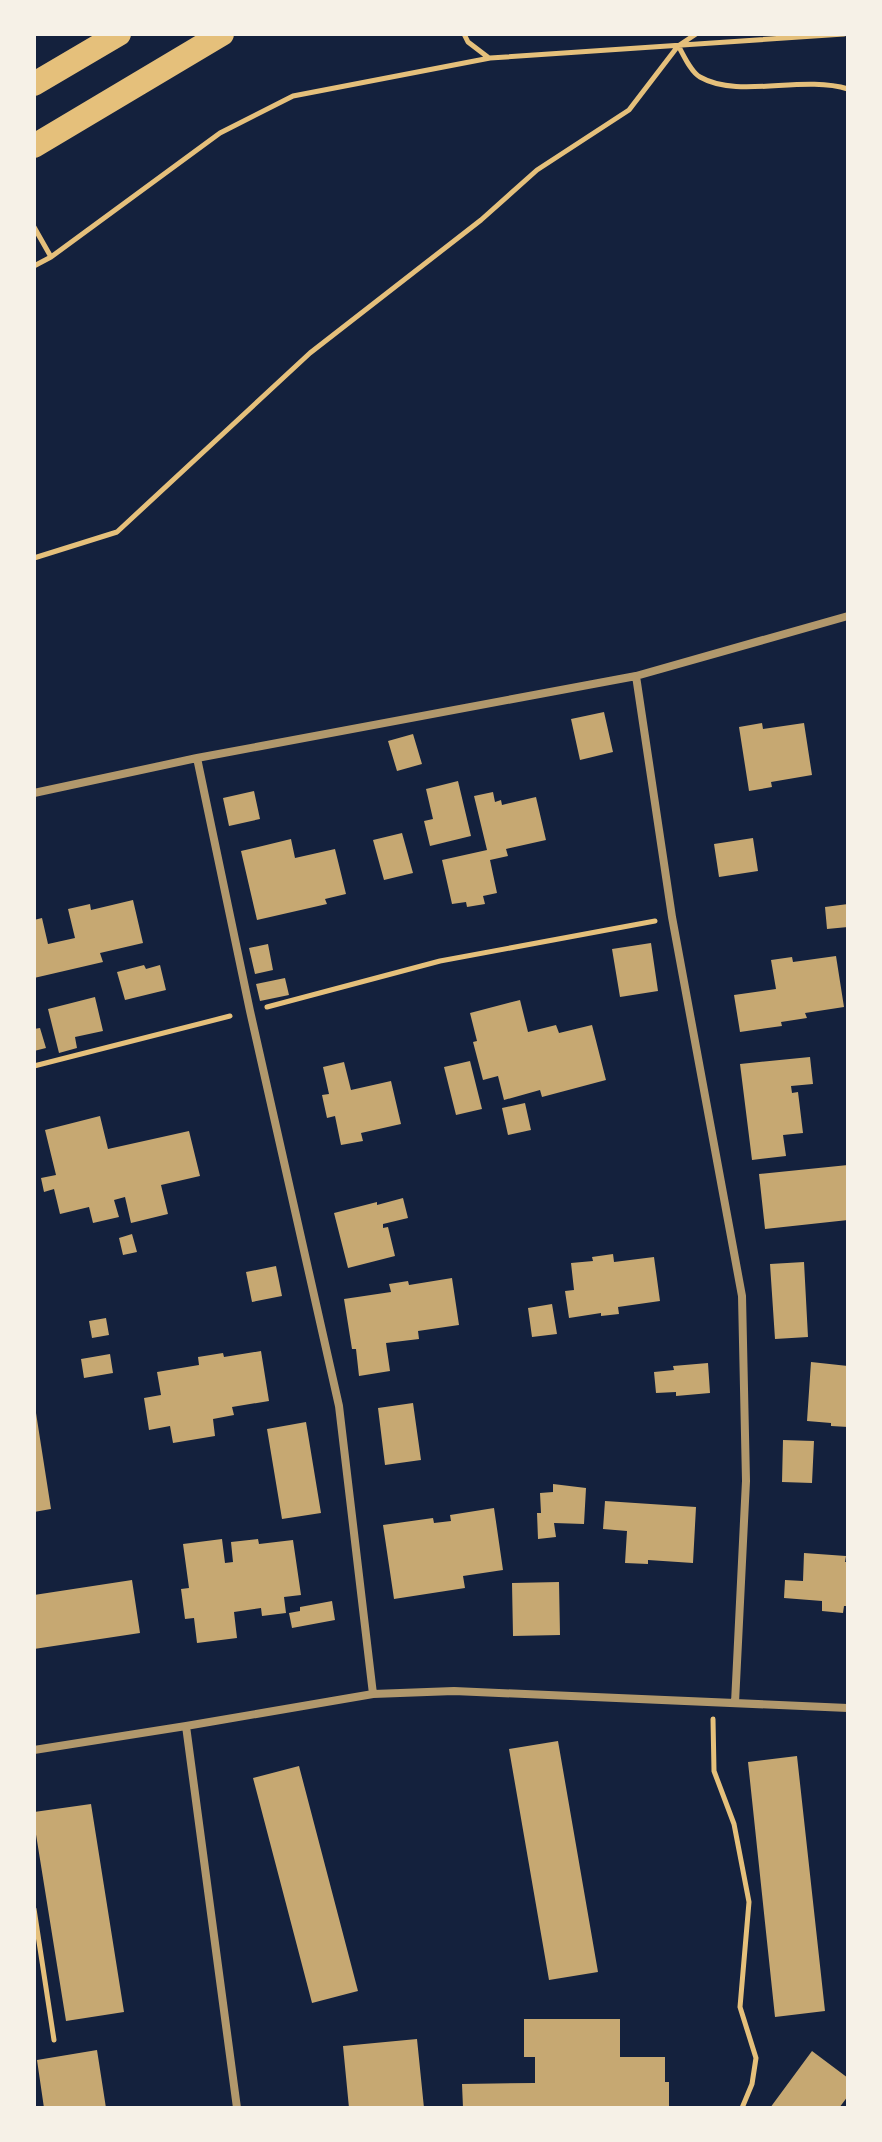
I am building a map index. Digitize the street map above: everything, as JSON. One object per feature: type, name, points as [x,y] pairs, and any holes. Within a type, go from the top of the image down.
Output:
[{"type":"highway","points":[[34,84],[119,34]]},
{"type":"highway","points":[[34,146],[222,34]]},
{"type":"street","points":[[34,793],[197,758],[636,676],[848,616]]},
{"type":"street","points":[[636,676],[672,917],[742,1296],[746,1481],[735,1703]]},
{"type":"street","points":[[197,758],[339,1406],[373,1694]]},
{"type":"street","points":[[34,1750],[373,1694],[454,1691],[848,1708]]},
{"type":"street","points":[[186,1726],[237,2108]]},
{"type":"path","points":[[464,34],[468,42],[490,58]]},
{"type":"path","points":[[34,558],[117,532],[310,353],[481,220],[537,170],[629,110],[678,46],[696,34]]},
{"type":"path","points":[[34,266],[51,257],[220,133],[293,96],[490,58],[844,34]]},
{"type":"path","points":[[678,46],[698,76],[731,87],[832,84],[848,89]]},
{"type":"path","points":[[34,227],[51,257]]},
{"type":"path","points":[[34,1066],[440,961],[672,917]]},
{"type":"path","points":[[713,1702],[714,1771],[734,1824],[749,1902],[740,2007],[756,2058],[752,2084],[742,2108]]},
{"type":"path","points":[[34,1909],[54,2040]]},
{"type":"building","points":[[604,712],[613,752],[580,760],[571,719]]},
{"type":"building","points":[[762,723],[763,729],[804,723],[812,775],[771,782],[772,787],[749,791],[739,727]]},
{"type":"building","points":[[413,734],[422,764],[397,771],[388,741]]},
{"type":"building","points":[[458,781],[471,836],[430,846],[424,821],[433,819],[426,789]]},
{"type":"building","points":[[254,791],[260,819],[229,826],[223,798]]},
{"type":"building","points":[[493,792],[495,802],[501,800],[502,805],[536,797],[546,840],[506,849],[508,856],[490,860],[497,893],[483,896],[485,904],[467,907],[466,902],[452,904],[442,860],[487,850],[474,796]]},
{"type":"building","points":[[402,833],[413,873],[384,880],[373,840]]},
{"type":"building","points":[[753,838],[758,871],[719,877],[714,844]]},
{"type":"building","points":[[291,839],[295,858],[335,849],[346,894],[325,899],[327,904],[257,920],[241,851]]},
{"type":"building","points":[[133,900],[143,943],[100,953],[103,962],[34,978],[34,920],[42,918],[48,944],[75,938],[68,909],[90,904],[91,910]]},
{"type":"building","points":[[848,904],[848,927],[827,929],[825,907]]},
{"type":"building","points":[[651,943],[658,991],[620,997],[612,949]]},
{"type":"building","points":[[268,944],[273,970],[255,974],[249,948]]},
{"type":"building","points":[[836,956],[844,1007],[805,1013],[807,1018],[781,1022],[782,1026],[740,1032],[734,995],[776,989],[771,960],[792,957],[793,962]]},
{"type":"building","points":[[144,965],[146,969],[160,965],[166,990],[125,1000],[117,972]]},
{"type":"building","points":[[285,978],[289,995],[260,1001],[256,984]]},
{"type":"building","points":[[95,997],[103,1031],[75,1037],[77,1048],[59,1053],[48,1009]]},
{"type":"building","points":[[520,1000],[528,1032],[556,1025],[559,1033],[592,1025],[606,1080],[542,1097],[540,1090],[504,1100],[498,1076],[483,1080],[473,1042],[477,1041],[470,1013]]},
{"type":"building","points":[[40,1028],[46,1048],[34,1051],[34,1029]]},
{"type":"building","points":[[810,1057],[813,1084],[791,1086],[792,1093],[798,1092],[803,1133],[783,1135],[786,1156],[752,1160],[740,1064]]},
{"type":"building","points":[[470,1061],[482,1109],[456,1115],[444,1067]]},
{"type":"building","points":[[344,1062],[351,1090],[391,1081],[401,1124],[361,1133],[363,1141],[341,1145],[335,1116],[327,1118],[322,1095],[329,1094],[323,1067]]},
{"type":"building","points":[[525,1103],[531,1130],[508,1135],[502,1108]]},
{"type":"building","points":[[100,1116],[108,1149],[189,1131],[200,1176],[161,1185],[168,1214],[131,1223],[125,1197],[114,1200],[119,1217],[93,1223],[89,1207],[60,1214],[54,1189],[44,1192],[41,1178],[56,1175],[45,1130]]},
{"type":"building","points":[[848,1165],[848,1220],[765,1229],[759,1174]]},
{"type":"building","points":[[403,1198],[408,1218],[383,1224],[383,1228],[388,1227],[395,1256],[348,1268],[334,1213]]},
{"type":"building","points":[[132,1234],[137,1252],[123,1255],[119,1238]]},
{"type":"building","points":[[613,1254],[614,1262],[654,1257],[660,1301],[618,1307],[619,1314],[601,1316],[601,1313],[569,1318],[565,1291],[574,1290],[571,1263],[593,1261],[592,1257]]},
{"type":"building","points":[[804,1262],[808,1337],[775,1339],[770,1264]]},
{"type":"building","points":[[276,1266],[282,1296],[252,1302],[246,1272]]},
{"type":"building","points":[[452,1278],[459,1325],[418,1331],[419,1339],[386,1343],[390,1371],[359,1376],[344,1299],[391,1292],[389,1284],[408,1281],[409,1285]]},
{"type":"building","points":[[552,1304],[557,1334],[532,1337],[528,1308]]},
{"type":"building","points":[[106,1318],[109,1335],[92,1338],[89,1321]]},
{"type":"building","points":[[261,1351],[269,1401],[232,1407],[234,1415],[213,1419],[215,1436],[173,1443],[170,1426],[149,1430],[144,1398],[161,1395],[157,1372],[199,1365],[198,1357],[223,1353],[224,1357]]},
{"type":"building","points":[[110,1354],[113,1373],[84,1378],[81,1359]]},
{"type":"building","points":[[811,1362],[848,1366],[848,1427],[807,1421]]},
{"type":"building","points":[[708,1363],[710,1393],[676,1396],[676,1392],[656,1393],[654,1372],[674,1370],[673,1366]]},
{"type":"building","points":[[413,1403],[421,1460],[385,1465],[378,1408]]},
{"type":"building","points":[[34,1413],[51,1509],[34,1512]]},
{"type":"building","points":[[306,1422],[321,1513],[282,1519],[267,1429]]},
{"type":"building","points":[[783,1440],[814,1441],[812,1483],[782,1482]]},
{"type":"building","points":[[553,1484],[586,1488],[584,1524],[554,1523],[556,1537],[538,1539],[540,1493],[553,1492]]},
{"type":"building","points":[[605,1501],[696,1507],[693,1563],[648,1560],[648,1564],[625,1563],[627,1531],[603,1529]]},
{"type":"building","points":[[494,1508],[503,1570],[463,1576],[465,1588],[394,1599],[383,1525],[433,1518],[434,1523],[451,1521],[450,1515]]},
{"type":"building","points":[[222,1539],[225,1563],[233,1562],[231,1542],[258,1539],[259,1544],[293,1540],[301,1595],[284,1597],[286,1613],[262,1616],[261,1608],[234,1612],[237,1638],[197,1643],[194,1618],[185,1619],[181,1589],[189,1588],[183,1544]]},
{"type":"building","points":[[804,1553],[846,1556],[848,1606],[844,1606],[843,1613],[822,1611],[822,1601],[784,1598],[785,1580],[803,1581]]},
{"type":"building","points":[[132,1580],[140,1633],[34,1649],[34,1595]]},
{"type":"building","points":[[559,1582],[560,1635],[513,1636],[512,1583]]},
{"type":"building","points":[[332,1601],[335,1620],[292,1628],[289,1613],[300,1611],[300,1607]]},
{"type":"building","points":[[558,1741],[598,1972],[549,1980],[509,1749]]},
{"type":"building","points":[[797,1756],[825,2011],[775,2017],[748,1762]]},
{"type":"building","points":[[299,1766],[358,1991],[312,2003],[253,1778]]},
{"type":"building","points":[[91,1804],[124,2012],[66,2021],[34,1812]]},
{"type":"building","points":[[524,2019],[620,2019],[620,2057],[665,2057],[669,2108],[463,2108],[462,2084],[535,2083],[535,2057],[524,2057]]},
{"type":"building","points":[[417,2039],[424,2108],[349,2108],[343,2046]]},
{"type":"building","points":[[97,2050],[106,2108],[44,2108],[37,2060]]},
{"type":"building","points":[[812,2051],[848,2078],[848,2096],[839,2108],[770,2108]]}]
